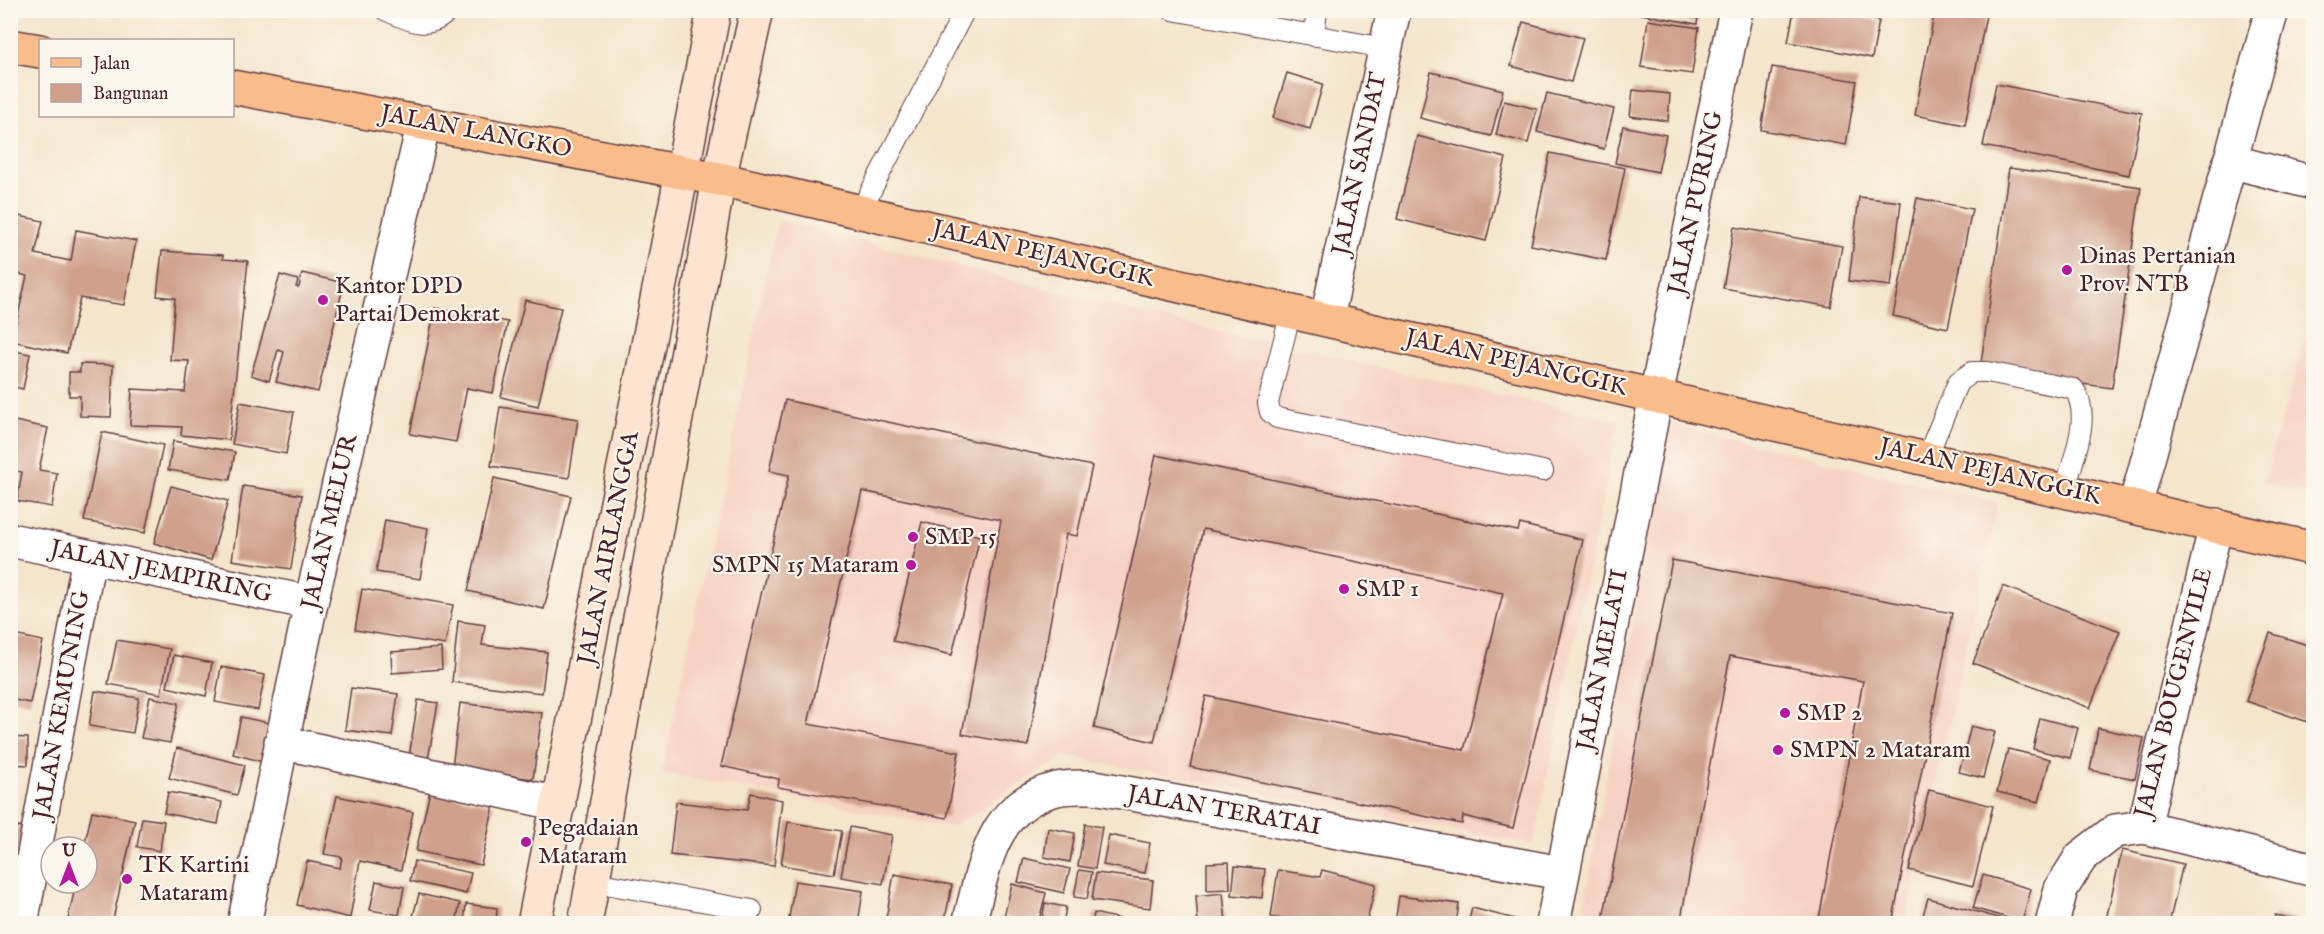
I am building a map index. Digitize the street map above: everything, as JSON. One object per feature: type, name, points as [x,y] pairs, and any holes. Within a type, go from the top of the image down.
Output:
[{"type":"main road","name":"JALAN AIRLANGGA","points":[[534,924],[714,10]]},
{"type":"main road","name":"JALAN AIRLANGGA","points":[[585,924],[719,179],[757,10]]},
{"type":"main road","points":[[10,46],[39,51]]},
{"type":"main road","name":"JALAN LANGKO","points":[[234,87],[719,179]]},
{"type":"main road","name":"JALAN PEJANGGIK","points":[[719,179],[1927,457],[2313,549]]},
{"type":"street","name":"JALAN SANDAT","points":[[1328,318],[1394,10]]},
{"type":"street","name":"JALAN PURING","points":[[1656,396],[1736,10]]},
{"type":"street","points":[[2135,506],[2272,10]]},
{"type":"street","name":"JALAN MELUR","points":[[244,924],[311,603],[424,122]]},
{"type":"street","points":[[2230,161],[2313,183]]},
{"type":"street","name":"JALAN MELATI","points":[[1553,924],[1561,873],[1656,396]]},
{"type":"street","name":"JALAN BOUGENVILE","points":[[2052,924],[2061,889],[2081,857],[2115,831],[2144,827],[2216,525]]},
{"type":"street","name":"JALAN JEMPIRING","points":[[10,540],[311,603]]},
{"type":"street","name":"JALAN KEMUNING","points":[[21,924],[89,557]]},
{"type":"street","points":[[281,742],[559,804]]},
{"type":"street","name":"JALAN TERATAI","points":[[969,924],[987,852],[1004,822],[1025,800],[1058,788],[1094,787],[1561,873]]},
{"type":"street","points":[[2144,827],[2313,870]]},
{"type":"lane","points":[[385,10],[416,24],[425,24],[434,23],[448,10]]},
{"type":"lane","points":[[860,212],[965,10]]},
{"type":"lane","points":[[1172,10],[1386,48]]},
{"type":"lane","points":[[1314,36],[1317,10]]},
{"type":"lane","points":[[1291,311],[1268,403],[1270,412],[1277,418],[1543,471]]},
{"type":"lane","points":[[1927,457],[1958,382],[1972,372],[1987,372],[2074,389],[2082,400],[2082,424],[2065,490]]},
{"type":"lane","points":[[594,882],[752,910]]},
{"type":"shaded area","points":[[778,220],[1164,319],[1618,421],[1534,845],[1064,756],[952,827],[662,773]]},
{"type":"shaded area","points":[[2313,311],[2313,495],[2263,483]]},
{"type":"shaded area","name":"SMP 2","points":[[1668,424],[1998,503],[1905,923],[1581,924]]},
{"type":"building","points":[[1619,10],[1699,10],[1697,24]]},
{"type":"building","points":[[1794,10],[1822,10],[1879,21],[1872,58],[1788,42]]},
{"type":"building","points":[[1935,10],[1987,10],[1965,125],[1915,115]]},
{"type":"building","points":[[1648,20],[1699,28],[1692,74],[1641,67]]},
{"type":"building","points":[[1523,22],[1583,38],[1571,82],[1511,66]]},
{"type":"building","points":[[1772,67],[1857,81],[1846,145],[1761,130]]},
{"type":"building","points":[[1431,72],[1503,90],[1491,136],[1420,118]]},
{"type":"building","points":[[1287,73],[1323,84],[1310,129],[1273,118]]},
{"type":"building","points":[[1996,84],[2142,113],[2129,175],[1983,146]]},
{"type":"building","points":[[1633,90],[1670,94],[1668,121],[1630,116]]},
{"type":"building","points":[[1547,93],[1614,109],[1604,149],[1537,132]]},
{"type":"building","points":[[1504,101],[1537,109],[1528,143],[1496,135]]},
{"type":"building","points":[[1623,126],[1666,135],[1658,172],[1615,163]]},
{"type":"building","points":[[1417,136],[1506,158],[1486,241],[1397,219]]},
{"type":"building","points":[[1550,153],[1625,168],[1606,260],[1531,245]]},
{"type":"building","points":[[2009,168],[2141,187],[2112,388],[1980,370]]},
{"type":"building","points":[[1859,197],[1901,202],[1891,286],[1849,281]]},
{"type":"building","points":[[1917,198],[1972,209],[1948,328],[1893,316]]},
{"type":"building","points":[[10,214],[43,221],[35,254],[71,261],[76,230],[136,241],[124,305],[80,298],[67,353],[12,341],[27,276],[10,272]]},
{"type":"building","points":[[1734,227],[1842,246],[1831,307],[1723,288]]},
{"type":"building","points":[[162,251],[223,255],[223,259],[248,261],[229,440],[181,435],[182,427],[130,425],[132,389],[185,392],[189,361],[170,360],[175,298],[157,296]]},
{"type":"building","points":[[302,273],[344,283],[318,392],[276,382],[284,352],[278,350],[269,381],[251,375],[280,275],[298,280],[296,287],[299,287]]},
{"type":"building","points":[[525,300],[561,308],[538,406],[501,397]]},
{"type":"building","points":[[435,308],[508,322],[493,393],[467,388],[456,442],[410,434]]},
{"type":"building","points":[[10,350],[30,354],[23,389],[10,386]]},
{"type":"building","points":[[80,364],[113,365],[111,417],[80,416],[80,396],[69,396],[69,372],[80,372]]},
{"type":"building","points":[[785,400],[1092,466],[1077,536],[1066,534],[1028,746],[962,734],[1001,520],[862,491],[808,724],[959,752],[947,818],[778,787],[779,779],[721,766],[789,475],[769,471]]},
{"type":"building","points":[[240,402],[294,412],[286,454],[232,444]]},
{"type":"building","points":[[500,407],[578,419],[569,478],[491,466]]},
{"type":"building","points":[[10,420],[48,428],[39,470],[57,473],[52,507],[17,501],[22,472],[10,470]]},
{"type":"building","points":[[102,432],[163,445],[145,533],[84,521]]},
{"type":"building","points":[[173,441],[235,452],[230,480],[168,470]]},
{"type":"building","points":[[1156,455],[1518,531],[1520,524],[1583,540],[1513,828],[1463,816],[1462,824],[1190,767],[1206,696],[1464,750],[1503,593],[1203,529],[1154,742],[1094,728]]},
{"type":"building","points":[[494,478],[571,496],[544,609],[468,591]]},
{"type":"building","points":[[171,486],[228,501],[211,560],[154,543]]},
{"type":"building","points":[[243,486],[302,495],[291,569],[232,560]]},
{"type":"building","points":[[385,520],[428,528],[420,579],[376,572]]},
{"type":"building","points":[[922,522],[980,536],[952,655],[893,641]]},
{"type":"building","points":[[1672,560],[1952,613],[1892,924],[1818,924],[1863,681],[1730,656],[1680,924],[1602,924]]},
{"type":"building","points":[[2003,586],[2120,631],[2090,708],[1973,663]]},
{"type":"building","points":[[362,589],[453,605],[445,645],[355,630]]},
{"type":"building","points":[[458,621],[485,625],[482,645],[547,652],[542,693],[452,682]]},
{"type":"building","points":[[2270,633],[2314,647],[2314,705],[2308,722],[2246,701]]},
{"type":"building","points":[[10,634],[43,641],[30,703],[10,699]]},
{"type":"building","points":[[117,640],[170,649],[161,694],[108,684]]},
{"type":"building","points":[[441,648],[442,669],[392,673],[391,652]]},
{"type":"building","points":[[174,655],[212,663],[206,696],[167,687]]},
{"type":"building","points":[[221,667],[265,675],[258,710],[215,702]]},
{"type":"building","points":[[351,688],[398,694],[392,736],[345,730]]},
{"type":"building","points":[[95,691],[139,698],[133,733],[89,726]]},
{"type":"building","points":[[150,697],[179,703],[170,743],[141,738]]},
{"type":"building","points":[[418,700],[438,703],[428,760],[409,757]]},
{"type":"building","points":[[460,703],[542,713],[533,779],[452,768]]},
{"type":"building","points":[[241,717],[273,724],[264,762],[233,754]]},
{"type":"building","points":[[2040,718],[2078,728],[2070,758],[2033,749]]},
{"type":"building","points":[[1971,726],[1995,732],[1983,778],[1959,772]]},
{"type":"building","points":[[2098,728],[2144,738],[2135,779],[2090,770]]},
{"type":"building","points":[[10,737],[28,738],[28,765],[10,764]]},
{"type":"building","points":[[177,748],[245,765],[237,795],[169,778]]},
{"type":"building","points":[[2008,749],[2050,759],[2039,802],[1997,792]]},
{"type":"building","points":[[1929,790],[1993,806],[1973,886],[1909,870]]},
{"type":"building","points":[[430,791],[494,805],[481,865],[416,851]]},
{"type":"building","points":[[168,792],[222,802],[218,824],[164,813]]},
{"type":"building","points":[[751,793],[782,800],[774,866],[670,855],[676,802],[747,810]]},
{"type":"building","points":[[337,796],[413,812],[401,870],[360,861],[350,918],[297,905],[307,861],[340,868],[342,857],[324,854]]},
{"type":"building","points":[[92,811],[135,820],[112,924],[67,924],[73,895],[99,895],[99,835],[87,835]]},
{"type":"building","points":[[142,818],[164,821],[160,851],[137,847]]},
{"type":"building","points":[[788,822],[842,831],[834,874],[781,865]]},
{"type":"building","points":[[1085,824],[1102,827],[1095,869],[1078,866]]},
{"type":"building","points":[[10,826],[24,828],[10,903]]},
{"type":"building","points":[[850,827],[892,835],[883,884],[841,877]]},
{"type":"building","points":[[1048,828],[1075,833],[1070,862],[1044,857]]},
{"type":"building","points":[[1109,835],[1150,843],[1145,873],[1103,865]]},
{"type":"building","points":[[2122,850],[2183,864],[2169,924],[2105,924]]},
{"type":"building","points":[[1024,858],[1070,869],[1064,893],[1018,882]]},
{"type":"building","points":[[414,861],[471,873],[466,894],[410,881]]},
{"type":"building","points":[[1229,862],[1230,889],[1207,890],[1207,863]]},
{"type":"building","points":[[1235,866],[1265,869],[1262,898],[1232,895]]},
{"type":"building","points":[[1079,870],[1092,872],[1087,899],[1074,897]]},
{"type":"building","points":[[1278,870],[1320,877],[1322,870],[1376,884],[1366,924],[1308,924],[1271,917]]},
{"type":"building","points":[[1096,873],[1153,880],[1150,908],[1092,900]]},
{"type":"building","points":[[894,874],[952,885],[944,924],[885,924]]},
{"type":"building","points":[[1983,875],[2031,889],[2022,922],[1973,908]]},
{"type":"building","points":[[376,881],[404,887],[399,915],[370,910]]},
{"type":"building","points":[[795,881],[863,891],[858,924],[788,924]]},
{"type":"building","points":[[1012,884],[1046,893],[1038,924],[1004,917]]},
{"type":"building","points":[[1223,893],[1226,922],[1198,924],[1196,896]]},
{"type":"building","points":[[419,894],[460,903],[456,924],[413,916]]},
{"type":"building","points":[[1399,896],[1459,904],[1456,924],[1395,924]]},
{"type":"building","points":[[1928,898],[2009,921],[2008,924],[1935,924],[1922,919]]},
{"type":"building","points":[[1045,903],[1066,907],[1063,924],[1041,924]]},
{"type":"building","points":[[466,904],[497,908],[496,924],[464,924]]},
{"type":"building","points":[[1472,908],[1531,923],[1531,924],[1468,924]]},
{"type":"building","points":[[1094,913],[1137,923],[1137,924],[1092,924]]},
{"type":"building","points":[[2275,915],[2311,923],[2311,924],[2273,924]]},
{"type":"building","points":[[355,919],[381,922],[381,924],[354,924]]},
{"type":"place","name":"Dinas Pertanian Prov. NTB","points":[[2067,270]]},
{"type":"place","name":"Kantor DPD Partai Demokrat","points":[[323,300]]},
{"type":"place","name":"SMP 15","points":[[913,537]]},
{"type":"place","name":"SMPN 15 Mataram","points":[[911,565]]},
{"type":"place","name":"SMP 1","points":[[1344,589]]},
{"type":"place","name":"SMP 2","points":[[1785,713]]},
{"type":"place","name":"SMPN 2 Mataram","points":[[1778,750]]},
{"type":"place","name":"Pegadaian Mataram","points":[[526,842]]},
{"type":"place","name":"TK Kartini Mataram","points":[[127,879]]}]
